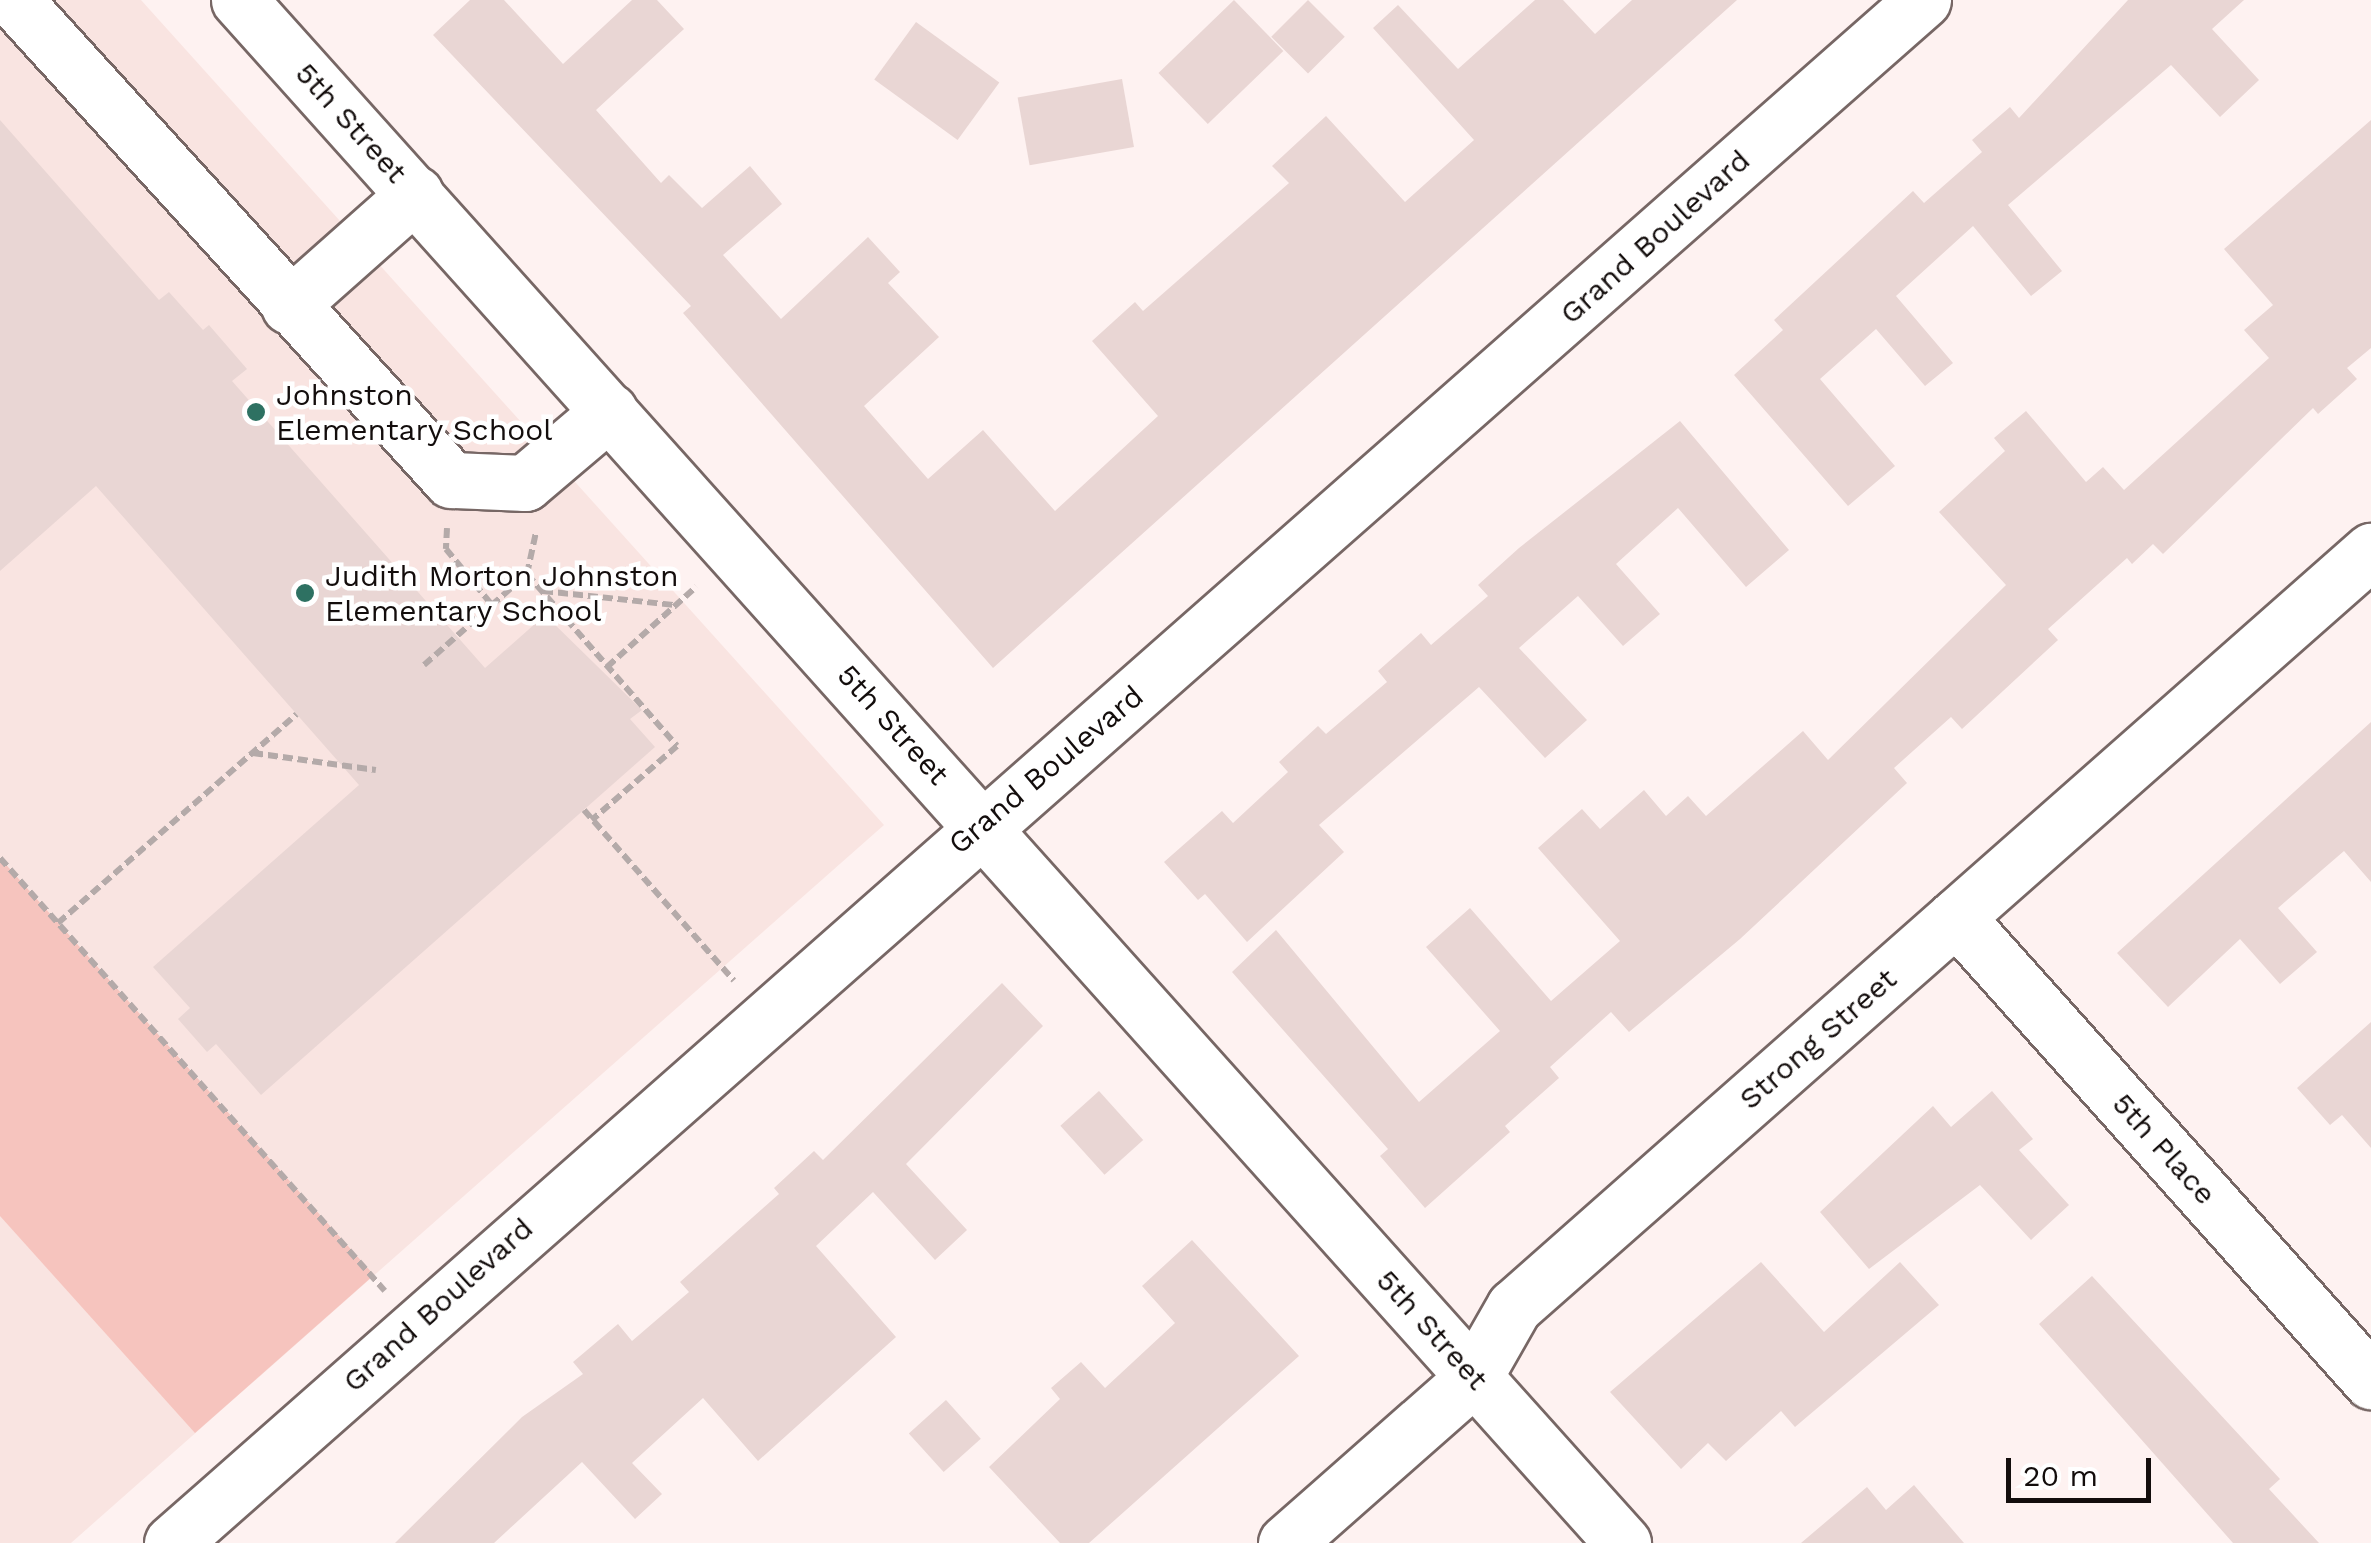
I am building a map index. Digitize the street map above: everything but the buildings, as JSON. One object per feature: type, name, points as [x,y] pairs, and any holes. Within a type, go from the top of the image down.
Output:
[{"type":"street","points":[[14,0],[451,480],[525,483],[610,411]]},
{"type":"street","name":"5th Street","points":[[239,0],[1623,1543]]},
{"type":"street","name":"Grand Boulevard","points":[[172,1543],[980,823],[1050,772],[1923,0]]},
{"type":"street","points":[[289,306],[416,194]]},
{"type":"street","name":"Strong Street","points":[[1286,1543],[1474,1377],[1514,1307],[2371,551]]},
{"type":"street","name":"5th Place","points":[[1956,917],[2371,1381]]},
{"type":"path","points":[[451,480],[446,549],[492,605]]},
{"type":"path","points":[[607,667],[736,551]]},
{"type":"path","points":[[424,665],[527,574],[677,746],[592,820]]},
{"type":"path","points":[[541,591],[676,605]]},
{"type":"path","points":[[58,923],[298,714]]},
{"type":"path","points":[[251,753],[376,770]]},
{"type":"path","points":[[584,810],[765,1016]]},
{"type":"path","points":[[0,858],[416,1326]]},
{"type":"shaded area","name":"Johnston Elementary School","points":[[0,0],[141,0],[884,825],[71,1543],[0,1543]]},
{"type":"shaded area","points":[[0,858],[374,1275],[195,1433],[0,1216]]},
{"type":"place","name":"Johnston Elementary School","points":[[256,412]]},
{"type":"place","name":"Judith Morton Johnston Elementary School","points":[[305,593]]}]
